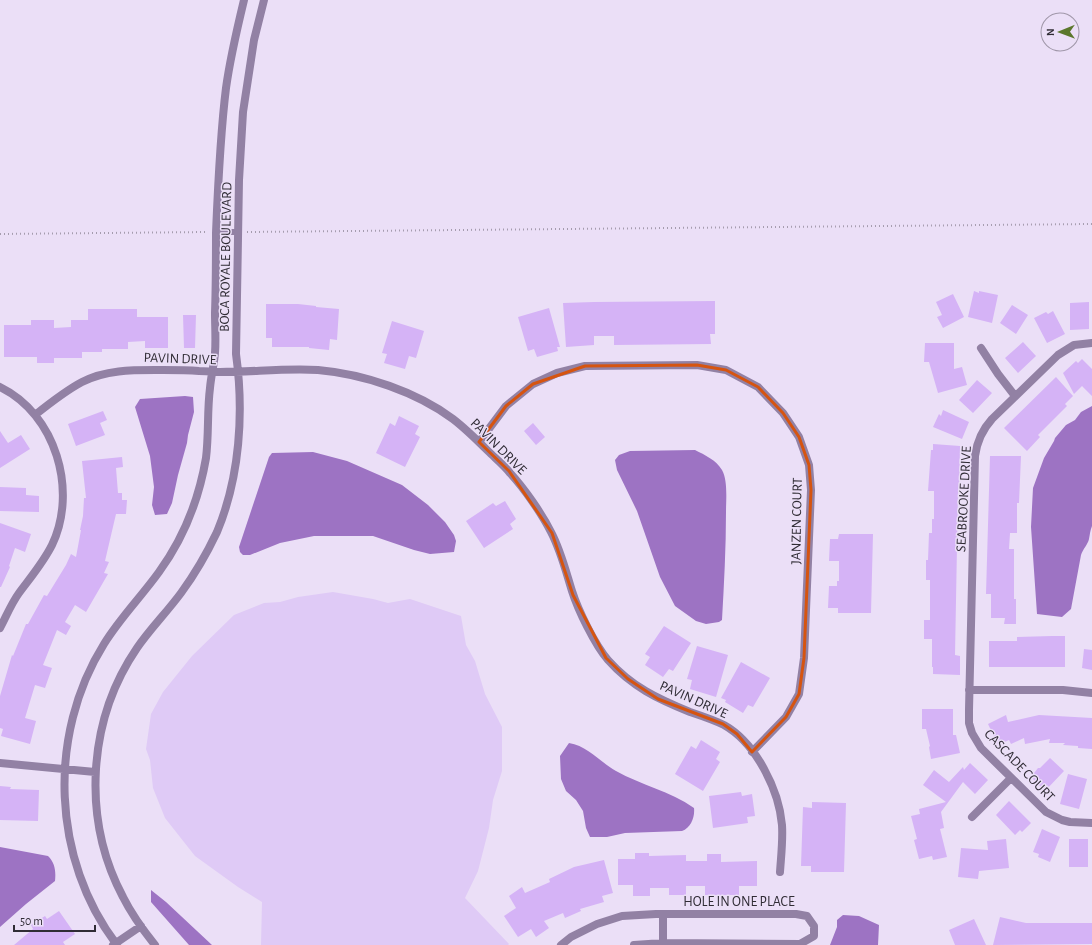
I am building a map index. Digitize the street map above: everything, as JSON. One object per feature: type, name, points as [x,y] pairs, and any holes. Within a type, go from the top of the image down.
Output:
[{"type":"street","name":"BOCA ROYALE BOULEVARD","points":[[115,944],[101,923],[93,907],[85,890],[72,853],[66,816],[65,769],[68,743],[74,711],[88,674],[97,656],[122,618],[162,567],[184,530],[192,512],[198,492],[206,458],[210,388],[215,352],[216,232],[220,153],[226,87],[244,0]]},
{"type":"street","name":"BOCA ROYALE BOULEVARD","points":[[155,945],[122,896],[110,867],[98,818],[95,795],[95,772],[103,723],[121,676],[141,643],[191,580],[203,559],[223,514],[232,483],[239,414],[239,372],[236,354],[239,180],[243,112],[254,40],[264,0]]},
{"type":"street","name":"SEABROOKE DRIVE","points":[[969,690],[976,447],[983,429],[1058,355],[1074,345],[1092,343]]},
{"type":"street","points":[[981,348],[1015,396]]},
{"type":"street","name":"JANZEN COURT","points":[[479,442],[506,406],[533,384],[557,373],[585,366],[697,365],[726,370],[758,387],[784,413],[799,437],[809,465],[811,490],[804,658],[799,694],[790,711],[752,752]]},
{"type":"street","name":"PAVIN DRIVE","points":[[35,415],[70,388],[93,377],[119,370],[212,372],[319,370],[385,384],[418,397],[453,419],[479,442],[509,471],[528,496],[552,533],[573,595],[586,625],[606,658],[628,680],[658,699],[723,724],[737,734],[752,752],[765,771],[775,793],[782,825],[780,872]]},
{"type":"street","points":[[0,386],[21,401],[35,415],[47,433],[56,452],[61,468],[63,490],[59,526],[52,544],[43,561],[18,595],[0,628]]},
{"type":"street","points":[[969,690],[1063,690],[1092,693]]},
{"type":"street","name":"CASCADE COURT","points":[[969,690],[969,723],[972,733],[981,748],[1046,812],[1062,820],[1070,822],[1092,823]]},
{"type":"street","points":[[0,763],[95,772]]},
{"type":"street","points":[[972,817],[1011,778]]},
{"type":"street","name":"HOLE IN ONE PLACE","points":[[663,914],[663,943]]},
{"type":"street","name":"HOLE IN ONE PLACE","points":[[560,945],[577,933],[597,924],[622,916],[663,914],[796,914],[807,916],[814,926],[814,936],[800,944],[663,943],[634,945]]},
{"type":"street","points":[[115,944],[141,926]]},
{"type":"lane","points":[[216,232],[238,232]]},
{"type":"path","points":[[238,232],[1092,224]]},
{"type":"path","points":[[0,234],[216,232]]},
{"type":"highlighted area","points":[[697,365],[726,370],[758,387],[783,413],[799,437],[809,465],[811,490],[804,658],[799,694],[786,717],[752,752],[737,734],[723,724],[658,699],[628,679],[606,658],[573,595],[552,533],[509,471],[479,442],[506,406],[533,384],[585,366]]},
{"type":"shaded area","points":[[185,396],[193,397],[194,412],[172,503],[167,514],[155,515],[152,505],[154,487],[150,456],[135,407],[140,399]]},
{"type":"shaded area","points":[[1092,406],[1092,526],[1088,541],[1081,555],[1071,609],[1062,617],[1037,614],[1031,527],[1033,488],[1044,458],[1055,438],[1066,425],[1075,420],[1081,412]]},
{"type":"shaded area","points":[[695,450],[710,458],[720,466],[724,474],[726,485],[726,539],[722,620],[719,622],[706,624],[696,621],[675,606],[660,577],[637,511],[617,470],[615,460],[619,455],[630,451]]},
{"type":"shaded area","points":[[313,452],[347,461],[402,485],[428,505],[445,522],[454,535],[456,541],[454,552],[430,554],[373,536],[314,536],[280,543],[250,555],[243,555],[240,552],[239,547],[269,457],[272,453]]},
{"type":"shaded area","points":[[333,592],[388,603],[410,599],[461,616],[466,645],[475,661],[485,694],[502,727],[502,771],[493,800],[489,828],[478,871],[465,898],[509,944],[508,945],[261,945],[262,902],[238,887],[195,856],[165,818],[153,788],[150,760],[146,749],[151,714],[163,692],[192,656],[234,615],[264,603],[280,602],[298,597]]},
{"type":"shaded area","points":[[569,743],[582,747],[616,771],[675,797],[694,808],[694,815],[690,825],[682,831],[625,833],[607,837],[590,837],[586,828],[583,811],[576,800],[566,791],[561,779],[560,756]]},
{"type":"shaded area","points":[[0,847],[48,856],[54,864],[55,881],[0,927]]},
{"type":"shaded area","points":[[151,890],[212,945],[189,945],[151,902]]},
{"type":"shaded area","points":[[843,915],[859,916],[879,925],[878,945],[830,945],[837,927],[837,920]]},
{"type":"building","points":[[974,291],[998,295],[992,323],[968,317]]},
{"type":"building","points":[[953,294],[964,317],[943,328],[937,317],[942,315],[936,302]]},
{"type":"building","points":[[715,301],[715,334],[710,334],[711,344],[614,345],[614,336],[594,336],[594,345],[566,347],[563,303]]},
{"type":"building","points":[[1089,302],[1089,329],[1070,330],[1070,303]]},
{"type":"building","points":[[266,304],[298,304],[339,309],[337,340],[330,339],[329,350],[309,347],[272,347],[272,338],[266,338]]},
{"type":"building","points":[[1012,305],[1028,315],[1016,334],[1000,323]]},
{"type":"building","points":[[549,308],[560,347],[557,347],[558,351],[537,357],[534,349],[528,351],[518,317]]},
{"type":"building","points":[[88,309],[137,309],[137,317],[168,317],[168,348],[145,348],[145,341],[128,342],[128,349],[102,349],[102,352],[82,352],[82,358],[54,358],[54,363],[37,363],[37,357],[4,357],[4,325],[31,325],[31,320],[54,320],[54,328],[71,327],[71,320],[88,320]]},
{"type":"building","points":[[1053,311],[1065,334],[1047,343],[1034,318],[1046,312],[1048,314]]},
{"type":"building","points":[[183,315],[196,315],[195,348],[184,348]]},
{"type":"building","points":[[392,321],[424,331],[416,358],[409,356],[405,369],[384,363],[387,354],[382,353]]},
{"type":"building","points":[[1023,342],[1036,356],[1018,373],[1005,358]]},
{"type":"building","points":[[925,343],[954,343],[954,369],[962,367],[967,385],[938,393],[929,362],[924,362]]},
{"type":"building","points":[[1082,359],[1092,369],[1092,396],[1082,386],[1074,394],[1063,373],[1076,361],[1078,363]]},
{"type":"building","points":[[1056,377],[1073,396],[1065,404],[1067,406],[1038,435],[1040,437],[1027,451],[1004,428]]},
{"type":"building","points":[[977,380],[992,393],[973,413],[959,400]]},
{"type":"building","points":[[943,410],[969,422],[962,439],[933,427],[939,414],[941,416]]},
{"type":"building","points":[[103,411],[107,420],[100,423],[105,435],[76,446],[68,424]]},
{"type":"building","points":[[399,416],[419,426],[415,434],[420,437],[405,467],[376,453],[390,423],[395,426]]},
{"type":"building","points":[[533,423],[545,437],[536,445],[524,431]]},
{"type":"building","points":[[0,431],[8,443],[21,435],[30,449],[0,468]]},
{"type":"building","points":[[933,444],[960,446],[955,655],[960,656],[960,675],[933,674],[932,639],[924,639],[924,620],[930,620],[930,580],[926,580],[926,560],[928,560],[929,533],[932,533],[932,519],[934,519],[934,491],[928,491],[931,450],[933,450]]},
{"type":"building","points":[[990,456],[1021,456],[1019,503],[1017,503],[1017,533],[1010,533],[1009,549],[1014,549],[1014,599],[1016,599],[1016,624],[1004,624],[1005,618],[991,618],[991,594],[986,594]]},
{"type":"building","points":[[122,457],[123,467],[116,468],[118,493],[122,493],[122,500],[127,500],[126,514],[116,514],[105,561],[109,562],[104,573],[108,574],[86,612],[75,605],[65,622],[71,626],[66,635],[57,630],[43,665],[52,668],[45,688],[35,685],[25,718],[36,721],[30,744],[1,736],[3,729],[0,728],[0,696],[12,655],[13,656],[26,624],[28,624],[44,595],[47,596],[71,554],[76,557],[83,516],[84,498],[86,498],[82,461]]},
{"type":"building","points":[[0,487],[26,488],[26,495],[39,496],[39,512],[0,511]]},
{"type":"building","points":[[505,501],[516,519],[510,524],[513,529],[484,548],[466,521],[493,503],[496,506]]},
{"type":"building","points":[[0,523],[31,534],[25,552],[15,548],[9,566],[10,567],[1,587],[0,587]]},
{"type":"building","points":[[839,534],[873,534],[871,613],[838,613],[838,608],[828,608],[829,586],[837,586],[837,581],[839,581],[839,561],[829,561],[830,539],[838,539]]},
{"type":"building","points":[[664,626],[691,643],[673,671],[669,669],[663,677],[645,665],[650,657],[645,654]]},
{"type":"building","points":[[1065,636],[1065,667],[989,667],[989,641],[1017,641],[1017,637]]},
{"type":"building","points":[[697,646],[728,655],[716,697],[690,689],[692,680],[687,679]]},
{"type":"building","points":[[1084,649],[1092,650],[1092,670],[1082,668]]},
{"type":"building","points":[[741,662],[770,678],[753,707],[748,705],[743,713],[721,698]]},
{"type":"building","points":[[922,709],[953,709],[953,735],[956,735],[960,753],[931,759],[926,729],[922,729]]},
{"type":"building","points":[[1006,715],[1008,722],[1039,715],[1092,718],[1092,749],[1063,745],[1065,743],[1049,743],[1050,739],[1025,744],[1024,738],[1011,744],[1009,740],[998,745],[988,724]]},
{"type":"building","points":[[701,740],[720,752],[716,759],[720,762],[703,791],[675,774],[691,746],[696,749]]},
{"type":"building","points":[[1050,758],[1064,771],[1045,791],[1031,777],[1038,768],[1040,768]]},
{"type":"building","points":[[970,763],[988,780],[975,794],[963,782],[941,812],[944,828],[940,829],[947,857],[933,860],[932,856],[919,859],[914,840],[917,839],[911,816],[920,814],[919,809],[946,802],[923,785],[934,770],[949,782],[963,767],[964,770]]},
{"type":"building","points":[[1068,774],[1087,779],[1079,809],[1060,804]]},
{"type":"building","points":[[0,786],[11,787],[10,789],[39,790],[38,821],[0,820]]},
{"type":"building","points":[[741,792],[742,796],[752,794],[755,816],[747,817],[748,823],[713,828],[709,796]]},
{"type":"building","points":[[1009,801],[1031,823],[1022,832],[1020,830],[1015,835],[996,815]]},
{"type":"building","points":[[812,802],[846,803],[844,872],[811,872],[811,866],[801,866],[803,807],[812,808]]},
{"type":"building","points":[[1042,829],[1060,837],[1050,862],[1038,857],[1039,854],[1033,852]]},
{"type":"building","points":[[1006,839],[1009,868],[979,871],[978,879],[958,877],[961,848],[988,850],[987,841]]},
{"type":"building","points":[[1069,839],[1088,839],[1088,867],[1069,867]]},
{"type":"building","points":[[635,853],[649,853],[649,856],[686,855],[686,861],[707,861],[707,854],[721,854],[721,862],[757,861],[757,886],[739,886],[739,895],[705,895],[705,886],[686,886],[686,895],[669,895],[669,888],[650,888],[650,896],[633,896],[633,885],[618,885],[618,859],[635,859]]},
{"type":"building","points":[[604,860],[613,893],[602,896],[604,902],[580,909],[581,911],[565,918],[563,913],[544,921],[549,928],[536,937],[531,929],[518,937],[504,916],[516,908],[509,896],[522,887],[525,893],[550,882],[549,879],[574,867]]},
{"type":"building","points":[[59,911],[75,934],[63,942],[65,945],[14,945],[33,929],[31,925],[45,916],[47,919]]},
{"type":"building","points":[[1000,917],[1026,923],[1092,923],[1092,944],[993,945]]},
{"type":"building","points":[[974,919],[986,945],[955,945],[949,930]]}]
